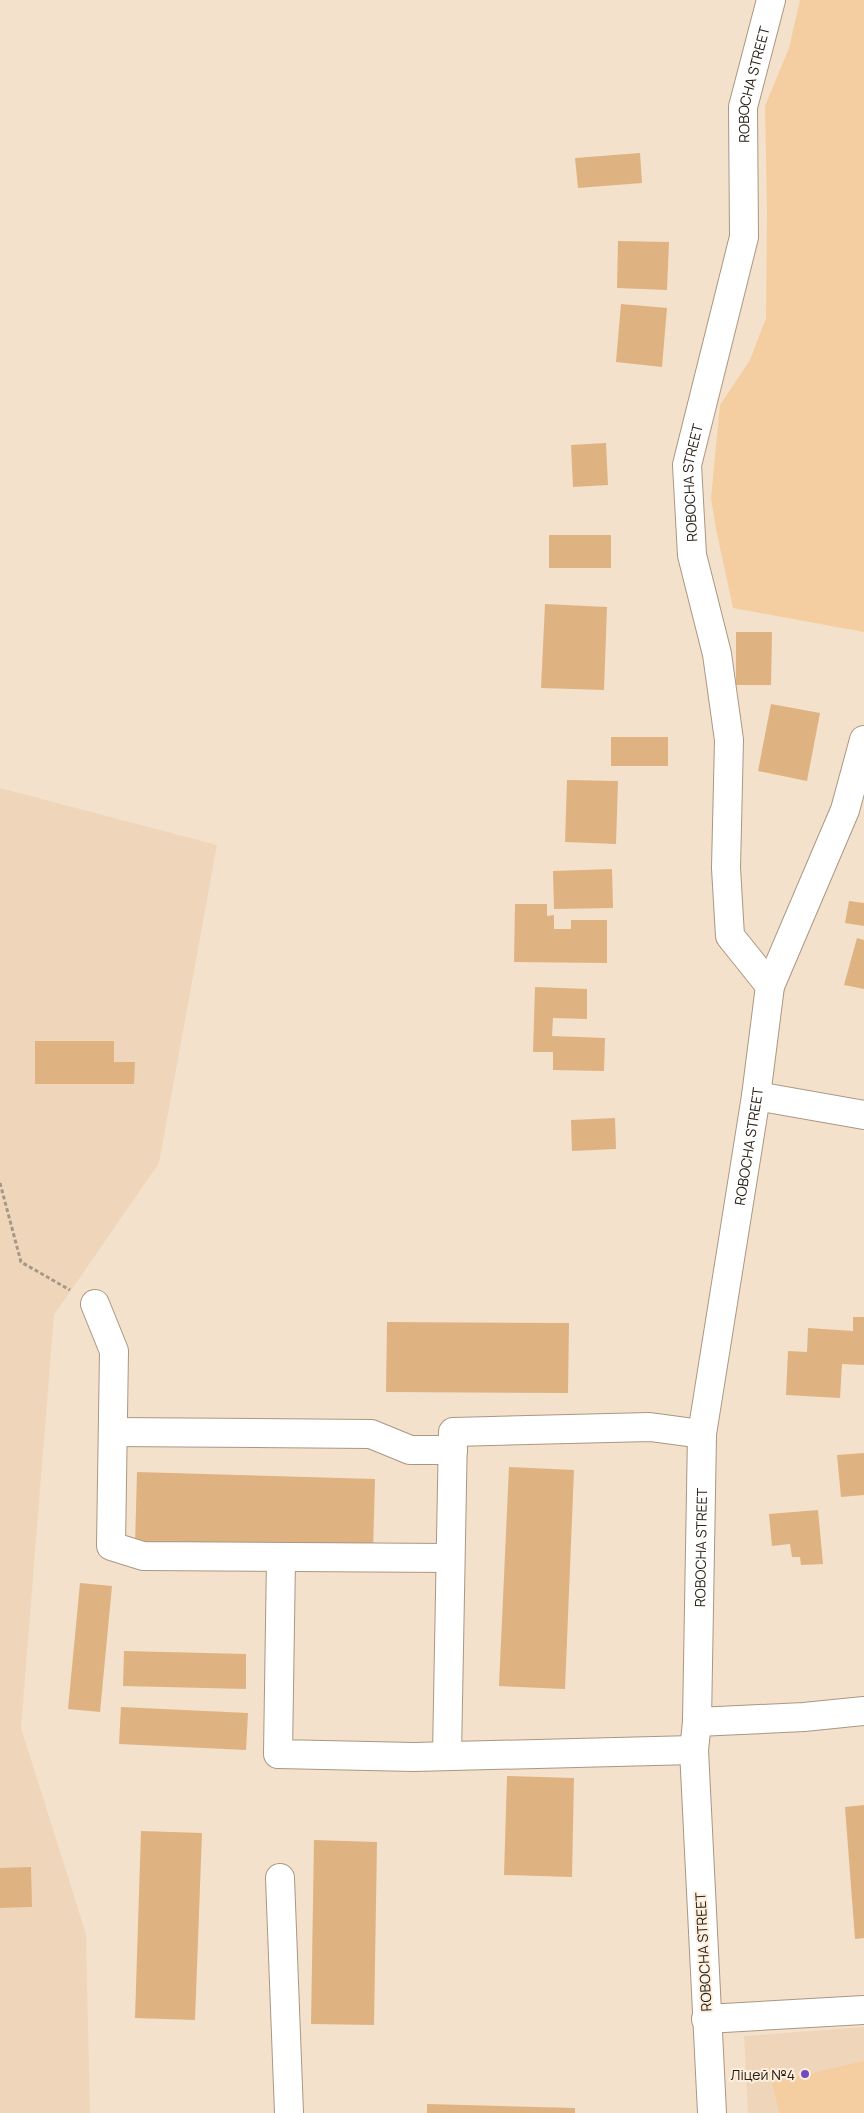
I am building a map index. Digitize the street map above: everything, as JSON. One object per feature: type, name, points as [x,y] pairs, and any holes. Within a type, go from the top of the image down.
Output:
[{"type":"street","name":"ROBOCHA STREET","points":[[770,986],[730,936],[726,868],[729,740],[717,654],[692,554],[688,465],[744,237],[743,107],[771,0]]},
{"type":"street","name":"ROBOCHA STREET","points":[[712,2113],[694,1750],[702,1434],[756,1096],[770,986],[845,810],[864,740]]},
{"type":"street","points":[[756,1096],[864,1115]]},
{"type":"street","points":[[94,1304],[114,1351],[111,1546],[143,1556],[450,1558]]},
{"type":"street","points":[[447,1755],[453,1432],[650,1427],[702,1434]]},
{"type":"street","points":[[113,1432],[371,1434],[410,1450],[453,1450]]},
{"type":"street","points":[[281,1558],[278,1754],[414,1757],[694,1750]]},
{"type":"street","points":[[696,1722],[804,1717],[864,1711]]},
{"type":"street","points":[[280,1878],[289,2113]]},
{"type":"street","points":[[706,2019],[864,2010]]},
{"type":"path","points":[[0,1183],[21,1262],[94,1304]]},
{"type":"shaded area","points":[[800,0],[864,0],[864,632],[733,608],[711,498],[720,405],[750,360],[766,318],[765,106],[789,48]]},
{"type":"shaded area","points":[[0,788],[217,845],[159,1163],[54,1315],[21,1728],[86,1934],[90,2113],[0,2113]]},
{"type":"shaded area","name":"Ліцей №4","points":[[864,2027],[864,2113],[748,2113],[744,2036]]},
{"type":"shaded area","points":[[864,2061],[864,2113],[779,2113],[772,2082]]},
{"type":"building","points":[[640,153],[642,183],[578,188],[575,158]]},
{"type":"building","points":[[618,241],[669,242],[667,290],[617,288]]},
{"type":"building","points":[[621,304],[667,308],[662,367],[616,362]]},
{"type":"building","points":[[606,443],[608,485],[573,487],[571,445]]},
{"type":"building","points":[[549,535],[611,535],[611,568],[549,568]]},
{"type":"building","points":[[545,604],[607,607],[604,690],[541,688]]},
{"type":"building","points":[[736,632],[772,632],[771,685],[736,685]]},
{"type":"building","points":[[771,704],[820,713],[807,781],[758,771]]},
{"type":"building","points":[[611,737],[668,737],[668,766],[611,766]]},
{"type":"building","points":[[567,780],[618,781],[616,844],[565,842]]},
{"type":"building","points":[[612,869],[613,908],[554,909],[553,871]]},
{"type":"building","points":[[849,901],[864,903],[864,926],[845,923]]},
{"type":"building","points":[[515,904],[547,904],[547,916],[554,915],[554,929],[571,929],[571,920],[607,920],[607,963],[514,962]]},
{"type":"building","points":[[857,938],[864,940],[864,989],[844,985]]},
{"type":"building","points":[[535,987],[587,989],[587,1019],[553,1018],[552,1036],[605,1038],[604,1071],[553,1070],[553,1052],[533,1052]]},
{"type":"building","points":[[35,1041],[114,1041],[114,1062],[135,1062],[134,1084],[35,1084]]},
{"type":"building","points":[[615,1118],[616,1149],[572,1151],[571,1120]]},
{"type":"building","points":[[853,1317],[864,1317],[864,1365],[842,1364],[840,1398],[786,1395],[788,1351],[807,1352],[808,1328],[853,1331]]},
{"type":"building","points":[[387,1322],[569,1323],[568,1393],[386,1392]]},
{"type":"building","points":[[864,1453],[864,1495],[841,1497],[837,1455]]},
{"type":"building","points":[[509,1467],[574,1470],[565,1689],[499,1686]]},
{"type":"building","points":[[137,1472],[375,1479],[373,1553],[135,1546]]},
{"type":"building","points":[[818,1510],[823,1564],[801,1565],[800,1557],[792,1557],[790,1544],[772,1546],[769,1514]]},
{"type":"building","points":[[80,1583],[112,1586],[100,1712],[68,1709]]},
{"type":"building","points":[[124,1651],[246,1654],[246,1689],[123,1686]]},
{"type":"building","points":[[121,1707],[248,1713],[246,1750],[119,1744]]},
{"type":"building","points":[[507,1776],[574,1778],[572,1877],[504,1875]]},
{"type":"building","points":[[864,1805],[864,1938],[855,1939],[845,1807]]},
{"type":"building","points":[[141,1831],[202,1833],[195,2020],[135,2018]]},
{"type":"building","points":[[314,1840],[377,1842],[374,2025],[311,2024]]},
{"type":"building","points":[[31,1867],[32,1907],[0,1908],[0,1868]]},
{"type":"building","points":[[427,2104],[575,2108],[575,2113],[427,2113]]},
{"type":"place","name":"Ліцей №4","points":[[805,2074]]}]
